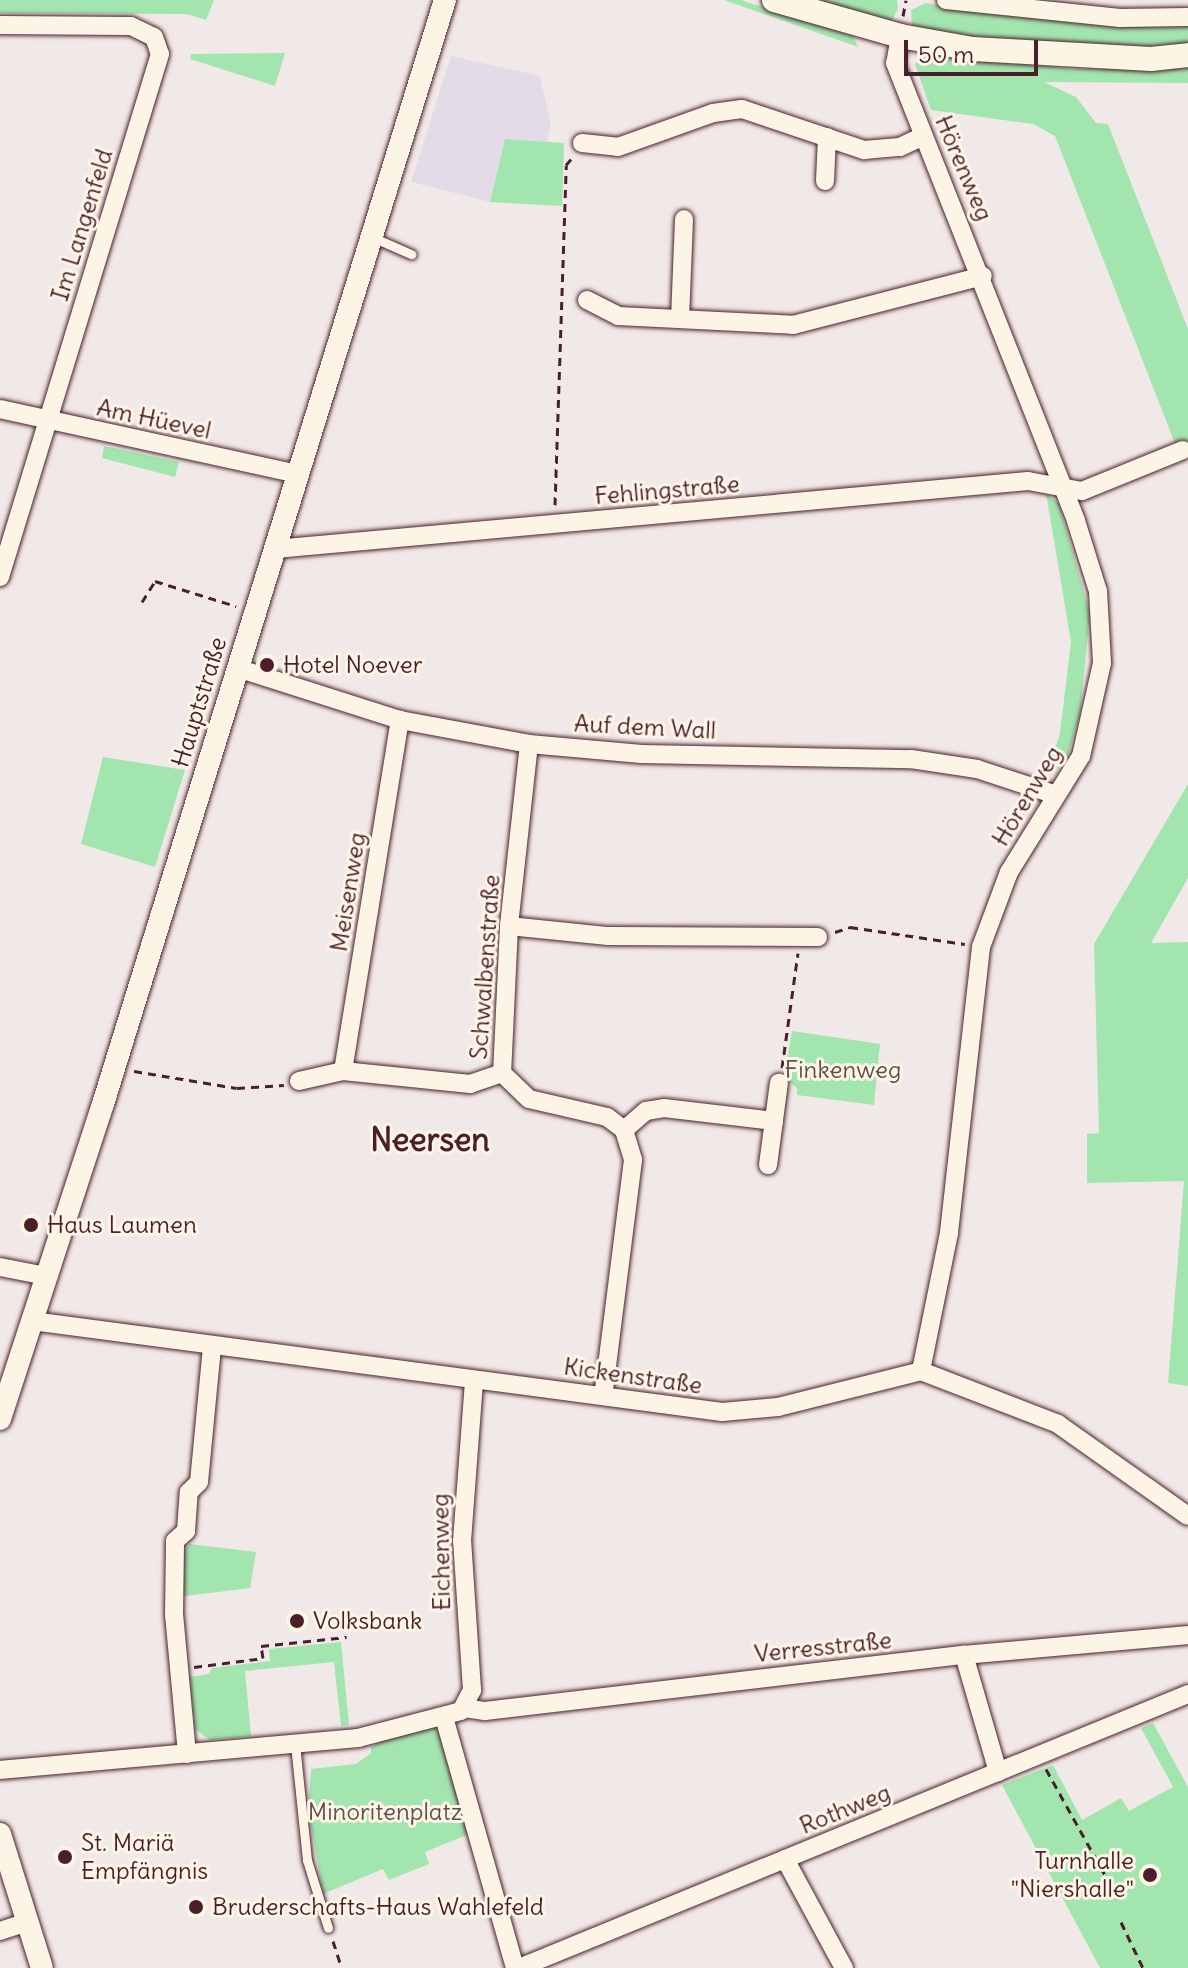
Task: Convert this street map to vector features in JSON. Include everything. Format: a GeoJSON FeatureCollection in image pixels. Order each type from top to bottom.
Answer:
{"type":"FeatureCollection","features":[{"type":"Feature","properties":{"kind":"main road"},"geometry":{"type":"LineString","coordinates":[[774,0],[908,27],[1000,52],[1151,59],[1188,55]]}},
{"type":"Feature","properties":{"kind":"street","name":"Hauptstraße"},"geometry":{"type":"LineString","coordinates":[[0,1419],[115,1066],[445,0]]}},
{"type":"Feature","properties":{"kind":"street"},"geometry":{"type":"LineString","coordinates":[[946,0],[1120,18],[1188,17]]}},
{"type":"Feature","properties":{"kind":"street","name":"Im Langenfeld"},"geometry":{"type":"LineString","coordinates":[[0,25],[131,26],[154,37],[160,54],[0,577]]}},
{"type":"Feature","properties":{"kind":"street","name":"Hörenweg"},"geometry":{"type":"LineString","coordinates":[[908,27],[895,63],[983,276],[1063,487],[1098,591],[1102,663],[1081,756],[1009,872],[981,947],[949,1233],[921,1371]]}},
{"type":"Feature","properties":{"kind":"street"},"geometry":{"type":"LineString","coordinates":[[582,143],[618,147],[713,113],[742,109],[864,150],[900,147],[924,136]]}},
{"type":"Feature","properties":{"kind":"street"},"geometry":{"type":"LineString","coordinates":[[825,181],[827,137]]}},
{"type":"Feature","properties":{"kind":"street"},"geometry":{"type":"LineString","coordinates":[[680,319],[684,219]]}},
{"type":"Feature","properties":{"kind":"street"},"geometry":{"type":"LineString","coordinates":[[587,300],[618,316],[793,325],[983,276]]}},
{"type":"Feature","properties":{"kind":"street","name":"Am Hüevel"},"geometry":{"type":"LineString","coordinates":[[0,409],[297,474]]}},
{"type":"Feature","properties":{"kind":"street","name":"Fehlingstraße"},"geometry":{"type":"LineString","coordinates":[[275,549],[1028,481],[1082,491],[1183,450]]}},
{"type":"Feature","properties":{"kind":"street","name":"Auf dem Wall"},"geometry":{"type":"LineString","coordinates":[[237,668],[400,720],[529,744],[642,754],[911,759],[977,769],[1056,795]]}},
{"type":"Feature","properties":{"kind":"street","name":"Meisenweg"},"geometry":{"type":"LineString","coordinates":[[343,1071],[400,720]]}},
{"type":"Feature","properties":{"kind":"street","name":"Schwalbenstraße"},"geometry":{"type":"LineString","coordinates":[[529,744],[509,926],[502,1073],[529,1099],[607,1117],[624,1130]]}},
{"type":"Feature","properties":{"kind":"street"},"geometry":{"type":"LineString","coordinates":[[509,926],[608,936],[809,937]]}},
{"type":"Feature","properties":{"kind":"street"},"geometry":{"type":"LineString","coordinates":[[299,1081],[343,1071],[470,1084],[502,1073]]}},
{"type":"Feature","properties":{"kind":"street"},"geometry":{"type":"LineString","coordinates":[[768,1165],[779,1083]]}},
{"type":"Feature","properties":{"kind":"street"},"geometry":{"type":"LineString","coordinates":[[603,1396],[633,1160],[624,1130],[646,1111],[664,1108],[774,1121]]}},
{"type":"Feature","properties":{"kind":"street"},"geometry":{"type":"LineString","coordinates":[[0,1267],[46,1276]]}},
{"type":"Feature","properties":{"kind":"street","name":"Kickenstraße"},"geometry":{"type":"LineString","coordinates":[[32,1321],[212,1347],[741,1412],[921,1371]]}},
{"type":"Feature","properties":{"kind":"street"},"geometry":{"type":"LineString","coordinates":[[187,1754],[179,1669],[175,1541],[186,1531],[189,1492],[199,1482],[212,1347]]}},
{"type":"Feature","properties":{"kind":"street"},"geometry":{"type":"LineString","coordinates":[[921,1371],[1058,1424],[1188,1516]]}},
{"type":"Feature","properties":{"kind":"street","name":"Eichenweg"},"geometry":{"type":"LineString","coordinates":[[474,1380],[462,1524],[472,1690],[454,1713],[517,1968]]}},
{"type":"Feature","properties":{"kind":"street","name":"Verresstraße"},"geometry":{"type":"LineString","coordinates":[[454,1713],[964,1655],[1188,1635]]}},
{"type":"Feature","properties":{"kind":"street"},"geometry":{"type":"LineString","coordinates":[[964,1655],[998,1772]]}},
{"type":"Feature","properties":{"kind":"street","name":"Rothweg"},"geometry":{"type":"LineString","coordinates":[[517,1968],[1188,1694]]}},
{"type":"Feature","properties":{"kind":"street"},"geometry":{"type":"LineString","coordinates":[[0,1770],[358,1738],[402,1722],[454,1713]]}},
{"type":"Feature","properties":{"kind":"street"},"geometry":{"type":"LineString","coordinates":[[0,1834],[42,1968]]}},
{"type":"Feature","properties":{"kind":"street"},"geometry":{"type":"LineString","coordinates":[[785,1859],[844,1968]]}},
{"type":"Feature","properties":{"kind":"street"},"geometry":{"type":"LineString","coordinates":[[0,1931],[28,1922]]}},
{"type":"Feature","properties":{"kind":"lane"},"geometry":{"type":"LineString","coordinates":[[372,237],[411,254]]}},
{"type":"Feature","properties":{"kind":"lane"},"geometry":{"type":"LineString","coordinates":[[295,1744],[307,1860],[328,1928]]}},
{"type":"Feature","properties":{"kind":"path"},"geometry":{"type":"LineString","coordinates":[[889,12],[908,27]]}},
{"type":"Feature","properties":{"kind":"path"},"geometry":{"type":"LineString","coordinates":[[555,525],[566,165],[582,143]]}},
{"type":"Feature","properties":{"kind":"path"},"geometry":{"type":"LineString","coordinates":[[142,602],[155,581],[255,612]]}},
{"type":"Feature","properties":{"kind":"path"},"geometry":{"type":"LineString","coordinates":[[779,1083],[809,937],[850,927],[981,947]]}},
{"type":"Feature","properties":{"kind":"path"},"geometry":{"type":"LineString","coordinates":[[115,1066],[237,1088],[265,1090],[299,1081]]}},
{"type":"Feature","properties":{"kind":"path"},"geometry":{"type":"LineString","coordinates":[[179,1669],[263,1658],[261,1646],[347,1637]]}},
{"type":"Feature","properties":{"kind":"path"},"geometry":{"type":"LineString","coordinates":[[1038,1755],[1120,1902]]}},
{"type":"Feature","properties":{"kind":"path"},"geometry":{"type":"LineString","coordinates":[[1121,1922],[1143,1968]]}},
{"type":"Feature","properties":{"kind":"path"},"geometry":{"type":"LineString","coordinates":[[328,1928],[342,1968]]}},
{"type":"Feature","properties":{"kind":"shaded area"},"geometry":{"type":"Polygon","coordinates":[[[451,56],[540,76],[551,126],[547,142],[505,139],[490,202],[411,182],[451,56]]]}},
{"type":"Feature","properties":{"kind":"green space"},"geometry":{"type":"Polygon","coordinates":[[[0,0],[214,0],[206,20],[187,14],[0,13],[0,0]]]}},
{"type":"Feature","properties":{"kind":"green space"},"geometry":{"type":"Polygon","coordinates":[[[724,0],[741,0],[853,36],[858,47],[724,0]]]}},
{"type":"Feature","properties":{"kind":"green space"},"geometry":{"type":"Polygon","coordinates":[[[808,0],[897,0],[898,9],[891,22],[808,0]]]}},
{"type":"Feature","properties":{"kind":"green space"},"geometry":{"type":"Polygon","coordinates":[[[926,3],[971,11],[1188,24],[1188,46],[1117,48],[979,39],[912,27],[911,10],[926,3]]]}},
{"type":"Feature","properties":{"kind":"green space"},"geometry":{"type":"Polygon","coordinates":[[[927,52],[1071,69],[1188,68],[1188,83],[1044,82],[1076,97],[1096,123],[1108,124],[1188,329],[1188,441],[1176,446],[1055,136],[1033,124],[931,110],[915,64],[927,52]]]}},
{"type":"Feature","properties":{"kind":"green space"},"geometry":{"type":"Polygon","coordinates":[[[285,53],[275,86],[190,59],[191,54],[285,53]]]}},
{"type":"Feature","properties":{"kind":"green space"},"geometry":{"type":"Polygon","coordinates":[[[505,139],[564,143],[562,206],[490,202],[505,139]]]}},
{"type":"Feature","properties":{"kind":"green space"},"geometry":{"type":"Polygon","coordinates":[[[104,446],[179,462],[175,477],[102,458],[104,446]]]}},
{"type":"Feature","properties":{"kind":"green space"},"geometry":{"type":"Polygon","coordinates":[[[1046,493],[1059,504],[1090,613],[1080,714],[1066,762],[1046,776],[1060,733],[1071,642],[1046,493]]]}},
{"type":"Feature","properties":{"kind":"green space"},"geometry":{"type":"Polygon","coordinates":[[[103,757],[185,770],[155,867],[81,844],[103,757]]]}},
{"type":"Feature","properties":{"kind":"green space"},"geometry":{"type":"Polygon","coordinates":[[[1188,784],[1188,878],[1151,943],[1188,942],[1188,1386],[1168,1383],[1184,1181],[1087,1183],[1087,1134],[1099,1133],[1094,944],[1188,784]]]}},
{"type":"Feature","properties":{"kind":"green space","name":"Finkenweg"},"geometry":{"type":"Polygon","coordinates":[[[792,1031],[880,1044],[874,1105],[797,1095],[797,1088],[784,1078],[792,1031]]]}},
{"type":"Feature","properties":{"kind":"green space"},"geometry":{"type":"Polygon","coordinates":[[[190,1544],[256,1552],[250,1588],[177,1597],[179,1556],[190,1544]]]}},
{"type":"Feature","properties":{"kind":"green space"},"geometry":{"type":"Polygon","coordinates":[[[341,1642],[349,1725],[341,1726],[334,1662],[245,1671],[251,1736],[210,1740],[195,1729],[189,1677],[209,1674],[212,1668],[270,1661],[269,1649],[341,1642]]]}},
{"type":"Feature","properties":{"kind":"green space"},"geometry":{"type":"Polygon","coordinates":[[[1153,1723],[1188,1787],[1188,1968],[1100,1968],[1002,1785],[1053,1765],[1082,1820],[1121,1798],[1129,1811],[1173,1787],[1141,1728],[1153,1723]]]}},
{"type":"Feature","properties":{"kind":"green space","name":"Minoritenplatz"},"geometry":{"type":"Polygon","coordinates":[[[434,1728],[441,1734],[469,1834],[425,1852],[429,1864],[389,1880],[383,1869],[323,1894],[308,1809],[311,1769],[356,1764],[371,1753],[371,1747],[393,1735],[434,1728]]]}},
{"type":"Feature","properties":{"kind":"place","name":"Hotel Noever"},"geometry":{"type":"Point","coordinates":[267,665]}},
{"type":"Feature","properties":{"kind":"place","name":"Haus Laumen"},"geometry":{"type":"Point","coordinates":[31,1225]}},
{"type":"Feature","properties":{"kind":"place","name":"Volksbank"},"geometry":{"type":"Point","coordinates":[297,1621]}},
{"type":"Feature","properties":{"kind":"place","name":"St. Mariä Empfängnis"},"geometry":{"type":"Point","coordinates":[65,1857]}},
{"type":"Feature","properties":{"kind":"place","name":"Turnhalle \"Niershalle\""},"geometry":{"type":"Point","coordinates":[1150,1875]}},
{"type":"Feature","properties":{"kind":"place","name":"Bruderschafts-Haus Wahlefeld"},"geometry":{"type":"Point","coordinates":[196,1907]}},
{"type":"Feature","properties":{"kind":"district","name":"Neersen"},"geometry":{"type":"Point","coordinates":[430,1140]}}]}
